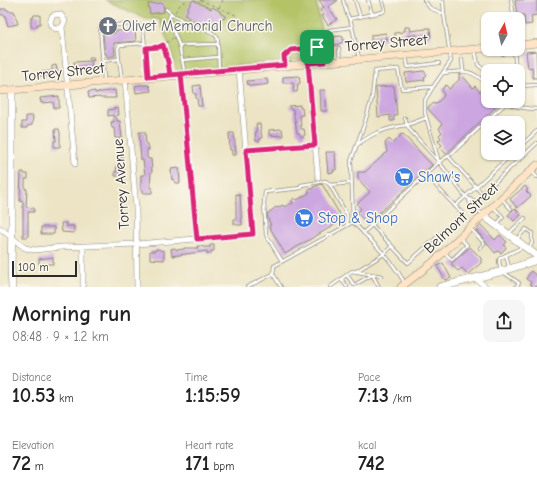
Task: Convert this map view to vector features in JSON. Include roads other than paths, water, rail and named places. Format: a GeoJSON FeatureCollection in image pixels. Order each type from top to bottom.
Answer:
{"type":"FeatureCollection","features":[{"type":"Feature","properties":{"kind":"main road"},"geometry":{"type":"LineString","coordinates":[[525,44],[537,43]]}},
{"type":"Feature","properties":{"kind":"main road","name":"Torrey Street"},"geometry":{"type":"LineString","coordinates":[[0,91],[359,58],[481,48]]}},
{"type":"Feature","properties":{"kind":"main road","name":"Belmont Street"},"geometry":{"type":"LineString","coordinates":[[403,286],[444,252],[537,165]]}},
{"type":"Feature","properties":{"kind":"street"},"geometry":{"type":"LineString","coordinates":[[62,27],[75,164]]}},
{"type":"Feature","properties":{"kind":"street"},"geometry":{"type":"LineString","coordinates":[[308,63],[318,178]]}},
{"type":"Feature","properties":{"kind":"street"},"geometry":{"type":"LineString","coordinates":[[0,228],[12,236],[22,246],[31,250],[62,247],[137,244],[253,234],[239,69]]}},
{"type":"Feature","properties":{"kind":"street"},"geometry":{"type":"LineString","coordinates":[[183,74],[197,239]]}},
{"type":"Feature","properties":{"kind":"street","name":"Torrey Avenue"},"geometry":{"type":"LineString","coordinates":[[123,79],[136,201],[137,287]]}},
{"type":"Feature","properties":{"kind":"street"},"geometry":{"type":"LineString","coordinates":[[12,90],[12,287]]}},
{"type":"Feature","properties":{"kind":"street"},"geometry":{"type":"LineString","coordinates":[[246,150],[315,145]]}},
{"type":"Feature","properties":{"kind":"street"},"geometry":{"type":"LineString","coordinates":[[483,215],[537,256]]}},
{"type":"Feature","properties":{"kind":"street"},"geometry":{"type":"LineString","coordinates":[[83,246],[84,287]]}},
{"type":"Feature","properties":{"kind":"street"},"geometry":{"type":"LineString","coordinates":[[440,287],[505,271],[537,260]]}},
{"type":"Feature","properties":{"kind":"street"},"geometry":{"type":"LineString","coordinates":[[475,278],[486,287]]}},
{"type":"Feature","properties":{"kind":"lane"},"geometry":{"type":"LineString","coordinates":[[343,0],[352,27],[359,58]]}},
{"type":"Feature","properties":{"kind":"lane"},"geometry":{"type":"LineString","coordinates":[[355,0],[360,16]]}},
{"type":"Feature","properties":{"kind":"lane"},"geometry":{"type":"LineString","coordinates":[[368,0],[372,14]]}},
{"type":"Feature","properties":{"kind":"lane"},"geometry":{"type":"LineString","coordinates":[[349,19],[384,11],[385,7],[382,0]]}},
{"type":"Feature","properties":{"kind":"lane"},"geometry":{"type":"LineString","coordinates":[[424,0],[430,8],[444,14]]}},
{"type":"Feature","properties":{"kind":"lane"},"geometry":{"type":"LineString","coordinates":[[440,162],[424,113],[426,100],[451,61],[443,0]]}},
{"type":"Feature","properties":{"kind":"lane"},"geometry":{"type":"LineString","coordinates":[[511,0],[513,12]]}},
{"type":"Feature","properties":{"kind":"lane"},"geometry":{"type":"LineString","coordinates":[[166,9],[188,24],[212,32],[217,37],[219,71]]}},
{"type":"Feature","properties":{"kind":"lane"},"geometry":{"type":"LineString","coordinates":[[174,15],[170,15],[169,17],[183,60],[183,74]]}},
{"type":"Feature","properties":{"kind":"lane"},"geometry":{"type":"LineString","coordinates":[[104,81],[100,27],[135,24],[143,28],[148,77]]}},
{"type":"Feature","properties":{"kind":"lane"},"geometry":{"type":"LineString","coordinates":[[329,30],[352,27]]}},
{"type":"Feature","properties":{"kind":"lane"},"geometry":{"type":"LineString","coordinates":[[123,79],[118,48],[120,45],[144,44]]}},
{"type":"Feature","properties":{"kind":"lane"},"geometry":{"type":"LineString","coordinates":[[179,45],[218,44]]}},
{"type":"Feature","properties":{"kind":"lane"},"geometry":{"type":"LineString","coordinates":[[146,48],[159,47],[163,45],[170,75]]}},
{"type":"Feature","properties":{"kind":"lane"},"geometry":{"type":"LineString","coordinates":[[285,65],[284,56],[288,51],[314,47],[320,49],[324,62]]}},
{"type":"Feature","properties":{"kind":"lane"},"geometry":{"type":"LineString","coordinates":[[339,48],[340,60]]}},
{"type":"Feature","properties":{"kind":"lane"},"geometry":{"type":"LineString","coordinates":[[474,49],[478,65],[481,67]]}},
{"type":"Feature","properties":{"kind":"lane"},"geometry":{"type":"LineString","coordinates":[[406,54],[408,67],[439,63]]}},
{"type":"Feature","properties":{"kind":"lane"},"geometry":{"type":"LineString","coordinates":[[183,60],[218,57]]}},
{"type":"Feature","properties":{"kind":"lane"},"geometry":{"type":"LineString","coordinates":[[103,61],[119,59]]}},
{"type":"Feature","properties":{"kind":"lane"},"geometry":{"type":"LineString","coordinates":[[462,59],[463,70]]}},
{"type":"Feature","properties":{"kind":"lane"},"geometry":{"type":"LineString","coordinates":[[403,286],[400,275],[384,254],[353,222],[352,161],[370,104],[375,71],[398,69],[402,88],[433,87]]}},
{"type":"Feature","properties":{"kind":"lane"},"geometry":{"type":"LineString","coordinates":[[444,73],[463,70],[470,72],[481,80]]}},
{"type":"Feature","properties":{"kind":"lane"},"geometry":{"type":"LineString","coordinates":[[525,85],[537,85]]}},
{"type":"Feature","properties":{"kind":"lane"},"geometry":{"type":"LineString","coordinates":[[525,106],[537,109]]}},
{"type":"Feature","properties":{"kind":"lane"},"geometry":{"type":"LineString","coordinates":[[364,233],[499,108]]}},
{"type":"Feature","properties":{"kind":"lane"},"geometry":{"type":"LineString","coordinates":[[405,118],[410,130],[440,162],[465,196],[469,199],[469,203],[473,208],[478,209],[483,215]]}},
{"type":"Feature","properties":{"kind":"lane"},"geometry":{"type":"LineString","coordinates":[[356,146],[366,138],[386,128],[407,125],[426,118]]}},
{"type":"Feature","properties":{"kind":"lane"},"geometry":{"type":"LineString","coordinates":[[525,142],[537,131]]}},
{"type":"Feature","properties":{"kind":"lane"},"geometry":{"type":"LineString","coordinates":[[448,156],[482,194],[537,143]]}},
{"type":"Feature","properties":{"kind":"lane"},"geometry":{"type":"LineString","coordinates":[[455,206],[505,160]]}},
{"type":"Feature","properties":{"kind":"lane"},"geometry":{"type":"LineString","coordinates":[[531,171],[537,177]]}},
{"type":"Feature","properties":{"kind":"lane"},"geometry":{"type":"LineString","coordinates":[[372,225],[408,263],[463,214],[426,175]]}},
{"type":"Feature","properties":{"kind":"lane"},"geometry":{"type":"LineString","coordinates":[[282,261],[266,235],[264,203],[265,192],[301,188],[301,185],[313,183],[352,183]]}},
{"type":"Feature","properties":{"kind":"lane"},"geometry":{"type":"LineString","coordinates":[[330,184],[347,214],[347,225]]}},
{"type":"Feature","properties":{"kind":"lane"},"geometry":{"type":"LineString","coordinates":[[501,198],[511,209]]}},
{"type":"Feature","properties":{"kind":"lane"},"geometry":{"type":"LineString","coordinates":[[492,206],[503,217],[496,225]]}},
{"type":"Feature","properties":{"kind":"lane"},"geometry":{"type":"LineString","coordinates":[[508,234],[525,218]]}},
{"type":"Feature","properties":{"kind":"lane"},"geometry":{"type":"LineString","coordinates":[[281,287],[273,274],[274,266],[353,222]]}},
{"type":"Feature","properties":{"kind":"lane"},"geometry":{"type":"LineString","coordinates":[[470,227],[484,243],[480,248]]}},
{"type":"Feature","properties":{"kind":"lane"},"geometry":{"type":"LineString","coordinates":[[516,240],[526,229],[532,233],[532,244],[499,259],[505,271],[519,283],[516,287]]}},
{"type":"Feature","properties":{"kind":"lane"},"geometry":{"type":"LineString","coordinates":[[444,252],[452,260],[467,245],[459,237]]}},
{"type":"Feature","properties":{"kind":"lane"},"geometry":{"type":"LineString","coordinates":[[330,287],[342,280],[352,271],[354,272],[384,254],[392,246]]}},
{"type":"Feature","properties":{"kind":"lane"},"geometry":{"type":"LineString","coordinates":[[505,271],[506,255]]}},
{"type":"Feature","properties":{"kind":"lane"},"geometry":{"type":"LineString","coordinates":[[354,272],[382,276]]}},
{"type":"Feature","properties":{"kind":"lane"},"geometry":{"type":"LineString","coordinates":[[247,287],[273,274]]}},
{"type":"Feature","properties":{"kind":"lane"},"geometry":{"type":"LineString","coordinates":[[347,275],[353,286],[373,275]]}},
{"type":"Feature","properties":{"kind":"lane"},"geometry":{"type":"LineString","coordinates":[[373,275],[379,287]]}},
{"type":"Feature","properties":{"kind":"lane"},"geometry":{"type":"LineString","coordinates":[[342,280],[347,287]]}},
{"type":"Feature","properties":{"kind":"place","name":"Olivet Memorial Church"},"geometry":{"type":"Point","coordinates":[108,26]}},
{"type":"Feature","properties":{"kind":"place","name":"Shaw's"},"geometry":{"type":"Point","coordinates":[404,177]}},
{"type":"Feature","properties":{"kind":"place","name":"Stop & Shop"},"geometry":{"type":"Point","coordinates":[304,218]}}]}
